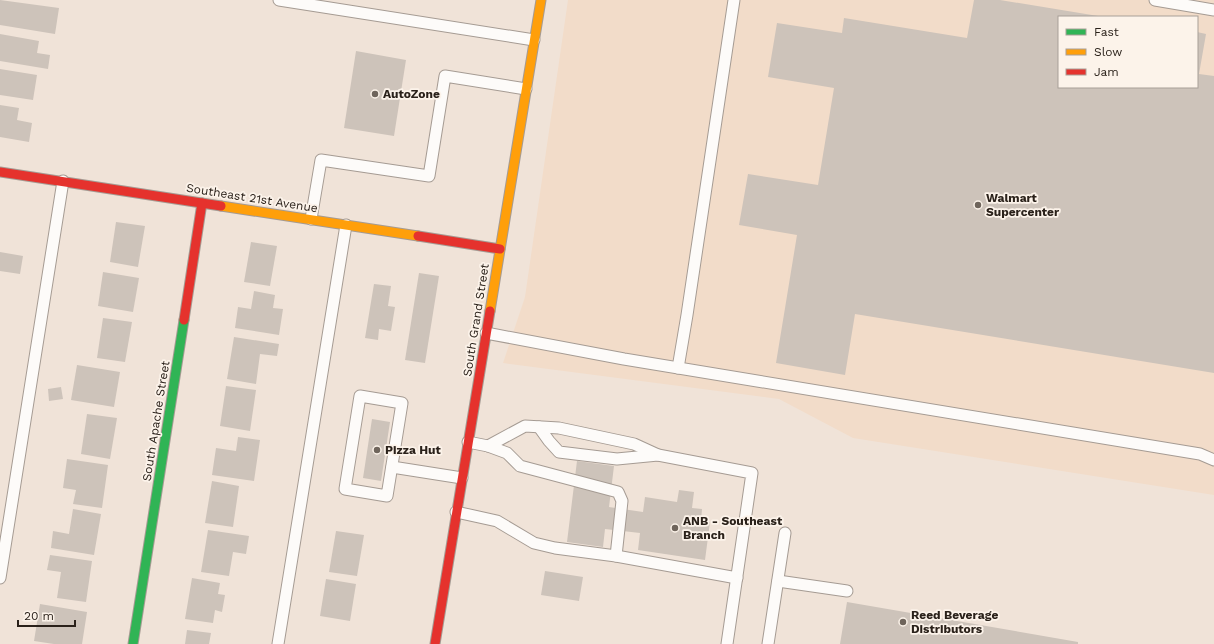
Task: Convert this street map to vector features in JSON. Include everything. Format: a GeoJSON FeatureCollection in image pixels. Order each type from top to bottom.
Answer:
{"type":"FeatureCollection","features":[{"type":"Feature","properties":{"kind":"street","name":"South Grand Street"},"geometry":{"type":"LineString","coordinates":[[435,644],[541,0]]}},
{"type":"Feature","properties":{"kind":"street","name":"Southeast 21st Avenue"},"geometry":{"type":"LineString","coordinates":[[0,172],[500,249]]}},
{"type":"Feature","properties":{"kind":"street","name":"South Apache Street"},"geometry":{"type":"LineString","coordinates":[[133,644],[202,203]]}},
{"type":"Feature","properties":{"kind":"lane"},"geometry":{"type":"LineString","coordinates":[[279,0],[534,40]]}},
{"type":"Feature","properties":{"kind":"lane"},"geometry":{"type":"LineString","coordinates":[[678,368],[734,0]]}},
{"type":"Feature","properties":{"kind":"lane"},"geometry":{"type":"LineString","coordinates":[[1155,0],[1172,1],[1214,10]]}},
{"type":"Feature","properties":{"kind":"lane"},"geometry":{"type":"LineString","coordinates":[[311,220],[321,160],[429,176],[445,76],[526,89]]}},
{"type":"Feature","properties":{"kind":"lane"},"geometry":{"type":"LineString","coordinates":[[0,578],[63,182]]}},
{"type":"Feature","properties":{"kind":"lane"},"geometry":{"type":"LineString","coordinates":[[278,644],[346,225]]}},
{"type":"Feature","properties":{"kind":"lane"},"geometry":{"type":"LineString","coordinates":[[486,333],[617,358],[1200,454],[1214,460]]}},
{"type":"Feature","properties":{"kind":"lane"},"geometry":{"type":"LineString","coordinates":[[360,396],[402,403],[392,467],[388,496],[345,489],[360,396]]}},
{"type":"Feature","properties":{"kind":"lane"},"geometry":{"type":"LineString","coordinates":[[488,446],[525,426],[559,428],[634,444],[658,455],[752,473],[727,644]]}},
{"type":"Feature","properties":{"kind":"lane"},"geometry":{"type":"LineString","coordinates":[[539,427],[559,452],[617,459],[658,455]]}},
{"type":"Feature","properties":{"kind":"lane"},"geometry":{"type":"LineString","coordinates":[[468,442],[488,446],[507,453],[520,466],[618,492],[622,501],[616,556]]}},
{"type":"Feature","properties":{"kind":"lane"},"geometry":{"type":"LineString","coordinates":[[392,467],[462,478]]}},
{"type":"Feature","properties":{"kind":"lane"},"geometry":{"type":"LineString","coordinates":[[456,512],[497,521],[534,544],[616,556],[737,578]]}},
{"type":"Feature","properties":{"kind":"lane"},"geometry":{"type":"LineString","coordinates":[[768,644],[785,533]]}},
{"type":"Feature","properties":{"kind":"lane"},"geometry":{"type":"LineString","coordinates":[[778,581],[847,591]]}},
{"type":"Feature","properties":{"kind":"shaded area"},"geometry":{"type":"Polygon","coordinates":[[[568,0],[1214,0],[1214,495],[853,438],[779,399],[503,363],[525,297],[568,0]]]}},
{"type":"Feature","properties":{"kind":"building"},"geometry":{"type":"Polygon","coordinates":[[[0,0],[59,8],[55,34],[0,25],[0,0]]]}},
{"type":"Feature","properties":{"kind":"building","name":"Walmart Supercenter"},"geometry":{"type":"Polygon","coordinates":[[[974,0],[1000,0],[1098,16],[1058,16],[1058,88],[1198,88],[1198,32],[1206,34],[1199,74],[1214,76],[1214,373],[855,314],[845,375],[776,363],[797,235],[739,225],[748,174],[818,185],[834,88],[768,77],[777,23],[842,33],[844,18],[967,38],[974,0]]]}},
{"type":"Feature","properties":{"kind":"building"},"geometry":{"type":"Polygon","coordinates":[[[0,34],[39,41],[37,53],[50,55],[48,69],[0,61],[0,34]]]}},
{"type":"Feature","properties":{"kind":"building","name":"AutoZone"},"geometry":{"type":"Polygon","coordinates":[[[356,51],[406,60],[394,136],[344,128],[356,51]]]}},
{"type":"Feature","properties":{"kind":"building"},"geometry":{"type":"Polygon","coordinates":[[[0,69],[37,75],[33,100],[0,95],[0,69]]]}},
{"type":"Feature","properties":{"kind":"building"},"geometry":{"type":"Polygon","coordinates":[[[0,105],[19,108],[17,120],[32,123],[29,142],[0,137],[0,105]]]}},
{"type":"Feature","properties":{"kind":"building"},"geometry":{"type":"Polygon","coordinates":[[[116,222],[145,226],[138,267],[110,262],[116,222]]]}},
{"type":"Feature","properties":{"kind":"building"},"geometry":{"type":"Polygon","coordinates":[[[251,242],[277,246],[270,286],[244,282],[251,242]]]}},
{"type":"Feature","properties":{"kind":"building"},"geometry":{"type":"Polygon","coordinates":[[[0,252],[23,256],[20,274],[0,271],[0,252]]]}},
{"type":"Feature","properties":{"kind":"building"},"geometry":{"type":"Polygon","coordinates":[[[103,272],[139,278],[133,312],[98,306],[103,272]]]}},
{"type":"Feature","properties":{"kind":"building"},"geometry":{"type":"Polygon","coordinates":[[[419,273],[439,276],[425,363],[405,360],[419,273]]]}},
{"type":"Feature","properties":{"kind":"building"},"geometry":{"type":"Polygon","coordinates":[[[374,284],[391,286],[388,306],[395,307],[391,331],[379,329],[378,340],[365,338],[374,284]]]}},
{"type":"Feature","properties":{"kind":"building"},"geometry":{"type":"Polygon","coordinates":[[[254,291],[275,295],[273,308],[283,309],[279,335],[235,328],[238,307],[251,309],[254,291]]]}},
{"type":"Feature","properties":{"kind":"building"},"geometry":{"type":"Polygon","coordinates":[[[103,318],[132,322],[125,362],[97,358],[103,318]]]}},
{"type":"Feature","properties":{"kind":"building"},"geometry":{"type":"Polygon","coordinates":[[[234,337],[279,344],[277,356],[260,354],[256,384],[227,379],[234,337]]]}},
{"type":"Feature","properties":{"kind":"building"},"geometry":{"type":"Polygon","coordinates":[[[77,365],[120,372],[114,407],[71,400],[77,365]]]}},
{"type":"Feature","properties":{"kind":"building"},"geometry":{"type":"Polygon","coordinates":[[[226,386],[256,390],[250,431],[220,426],[226,386]]]}},
{"type":"Feature","properties":{"kind":"building"},"geometry":{"type":"Polygon","coordinates":[[[61,387],[63,399],[49,401],[48,389],[61,387]]]}},
{"type":"Feature","properties":{"kind":"building"},"geometry":{"type":"Polygon","coordinates":[[[87,414],[117,418],[110,459],[81,454],[87,414]]]}},
{"type":"Feature","properties":{"kind":"building","name":"Pizza Hut"},"geometry":{"type":"Polygon","coordinates":[[[372,419],[390,422],[381,481],[363,478],[372,419]]]}},
{"type":"Feature","properties":{"kind":"building"},"geometry":{"type":"Polygon","coordinates":[[[238,437],[260,440],[254,481],[212,475],[216,448],[236,451],[238,437]]]}},
{"type":"Feature","properties":{"kind":"building"},"geometry":{"type":"Polygon","coordinates":[[[67,459],[108,465],[102,508],[73,504],[76,490],[63,488],[67,459]]]}},
{"type":"Feature","properties":{"kind":"building"},"geometry":{"type":"Polygon","coordinates":[[[577,461],[614,466],[609,507],[643,512],[645,497],[677,502],[679,490],[694,492],[692,508],[702,509],[701,521],[710,522],[705,560],[638,550],[640,533],[605,529],[603,547],[567,542],[577,461]]]}},
{"type":"Feature","properties":{"kind":"building"},"geometry":{"type":"Polygon","coordinates":[[[212,481],[239,486],[233,527],[205,523],[212,481]]]}},
{"type":"Feature","properties":{"kind":"building"},"geometry":{"type":"Polygon","coordinates":[[[73,509],[101,514],[94,555],[51,548],[53,531],[69,534],[73,509]]]}},
{"type":"Feature","properties":{"kind":"building"},"geometry":{"type":"Polygon","coordinates":[[[208,530],[249,536],[246,554],[233,552],[229,576],[201,572],[208,530]]]}},
{"type":"Feature","properties":{"kind":"building"},"geometry":{"type":"Polygon","coordinates":[[[336,531],[364,535],[357,576],[329,572],[336,531]]]}},
{"type":"Feature","properties":{"kind":"building"},"geometry":{"type":"Polygon","coordinates":[[[50,555],[92,561],[86,602],[57,598],[61,572],[47,570],[50,555]]]}},
{"type":"Feature","properties":{"kind":"building"},"geometry":{"type":"Polygon","coordinates":[[[545,571],[583,577],[579,601],[541,595],[545,571]]]}},
{"type":"Feature","properties":{"kind":"building"},"geometry":{"type":"Polygon","coordinates":[[[192,578],[220,583],[218,594],[225,595],[222,612],[215,610],[213,623],[185,619],[192,578]]]}},
{"type":"Feature","properties":{"kind":"building"},"geometry":{"type":"Polygon","coordinates":[[[326,579],[356,584],[350,621],[320,616],[326,579]]]}},
{"type":"Feature","properties":{"kind":"building","name":"Reed Beverage Distributors"},"geometry":{"type":"Polygon","coordinates":[[[847,602],[1078,642],[1078,644],[840,644],[847,602]]]}},
{"type":"Feature","properties":{"kind":"building"},"geometry":{"type":"Polygon","coordinates":[[[40,604],[87,612],[82,644],[54,644],[34,641],[40,604]]]}},
{"type":"Feature","properties":{"kind":"building"},"geometry":{"type":"Polygon","coordinates":[[[187,630],[211,633],[209,644],[185,644],[187,630]]]}},
{"type":"Feature","properties":{"kind":"traffic: fast"},"geometry":{"type":"LineString","coordinates":[[133,644],[184,320]]}},
{"type":"Feature","properties":{"kind":"traffic: slow"},"geometry":{"type":"LineString","coordinates":[[490,311],[541,0]]}},
{"type":"Feature","properties":{"kind":"traffic: slow"},"geometry":{"type":"LineString","coordinates":[[221,206],[418,236]]}},
{"type":"Feature","properties":{"kind":"traffic: jam"},"geometry":{"type":"LineString","coordinates":[[0,172],[221,206]]}},
{"type":"Feature","properties":{"kind":"traffic: jam"},"geometry":{"type":"LineString","coordinates":[[184,320],[202,203]]}},
{"type":"Feature","properties":{"kind":"traffic: jam"},"geometry":{"type":"LineString","coordinates":[[418,236],[500,249]]}},
{"type":"Feature","properties":{"kind":"traffic: jam"},"geometry":{"type":"LineString","coordinates":[[435,644],[490,311]]}},
{"type":"Feature","properties":{"kind":"place","name":"AutoZone"},"geometry":{"type":"Point","coordinates":[375,94]}},
{"type":"Feature","properties":{"kind":"place","name":"Walmart Supercenter"},"geometry":{"type":"Point","coordinates":[978,205]}},
{"type":"Feature","properties":{"kind":"place","name":"Pizza Hut"},"geometry":{"type":"Point","coordinates":[377,450]}},
{"type":"Feature","properties":{"kind":"place","name":"ANB - Southeast Branch"},"geometry":{"type":"Point","coordinates":[675,528]}},
{"type":"Feature","properties":{"kind":"place","name":"Reed Beverage Distributors"},"geometry":{"type":"Point","coordinates":[903,622]}}]}
